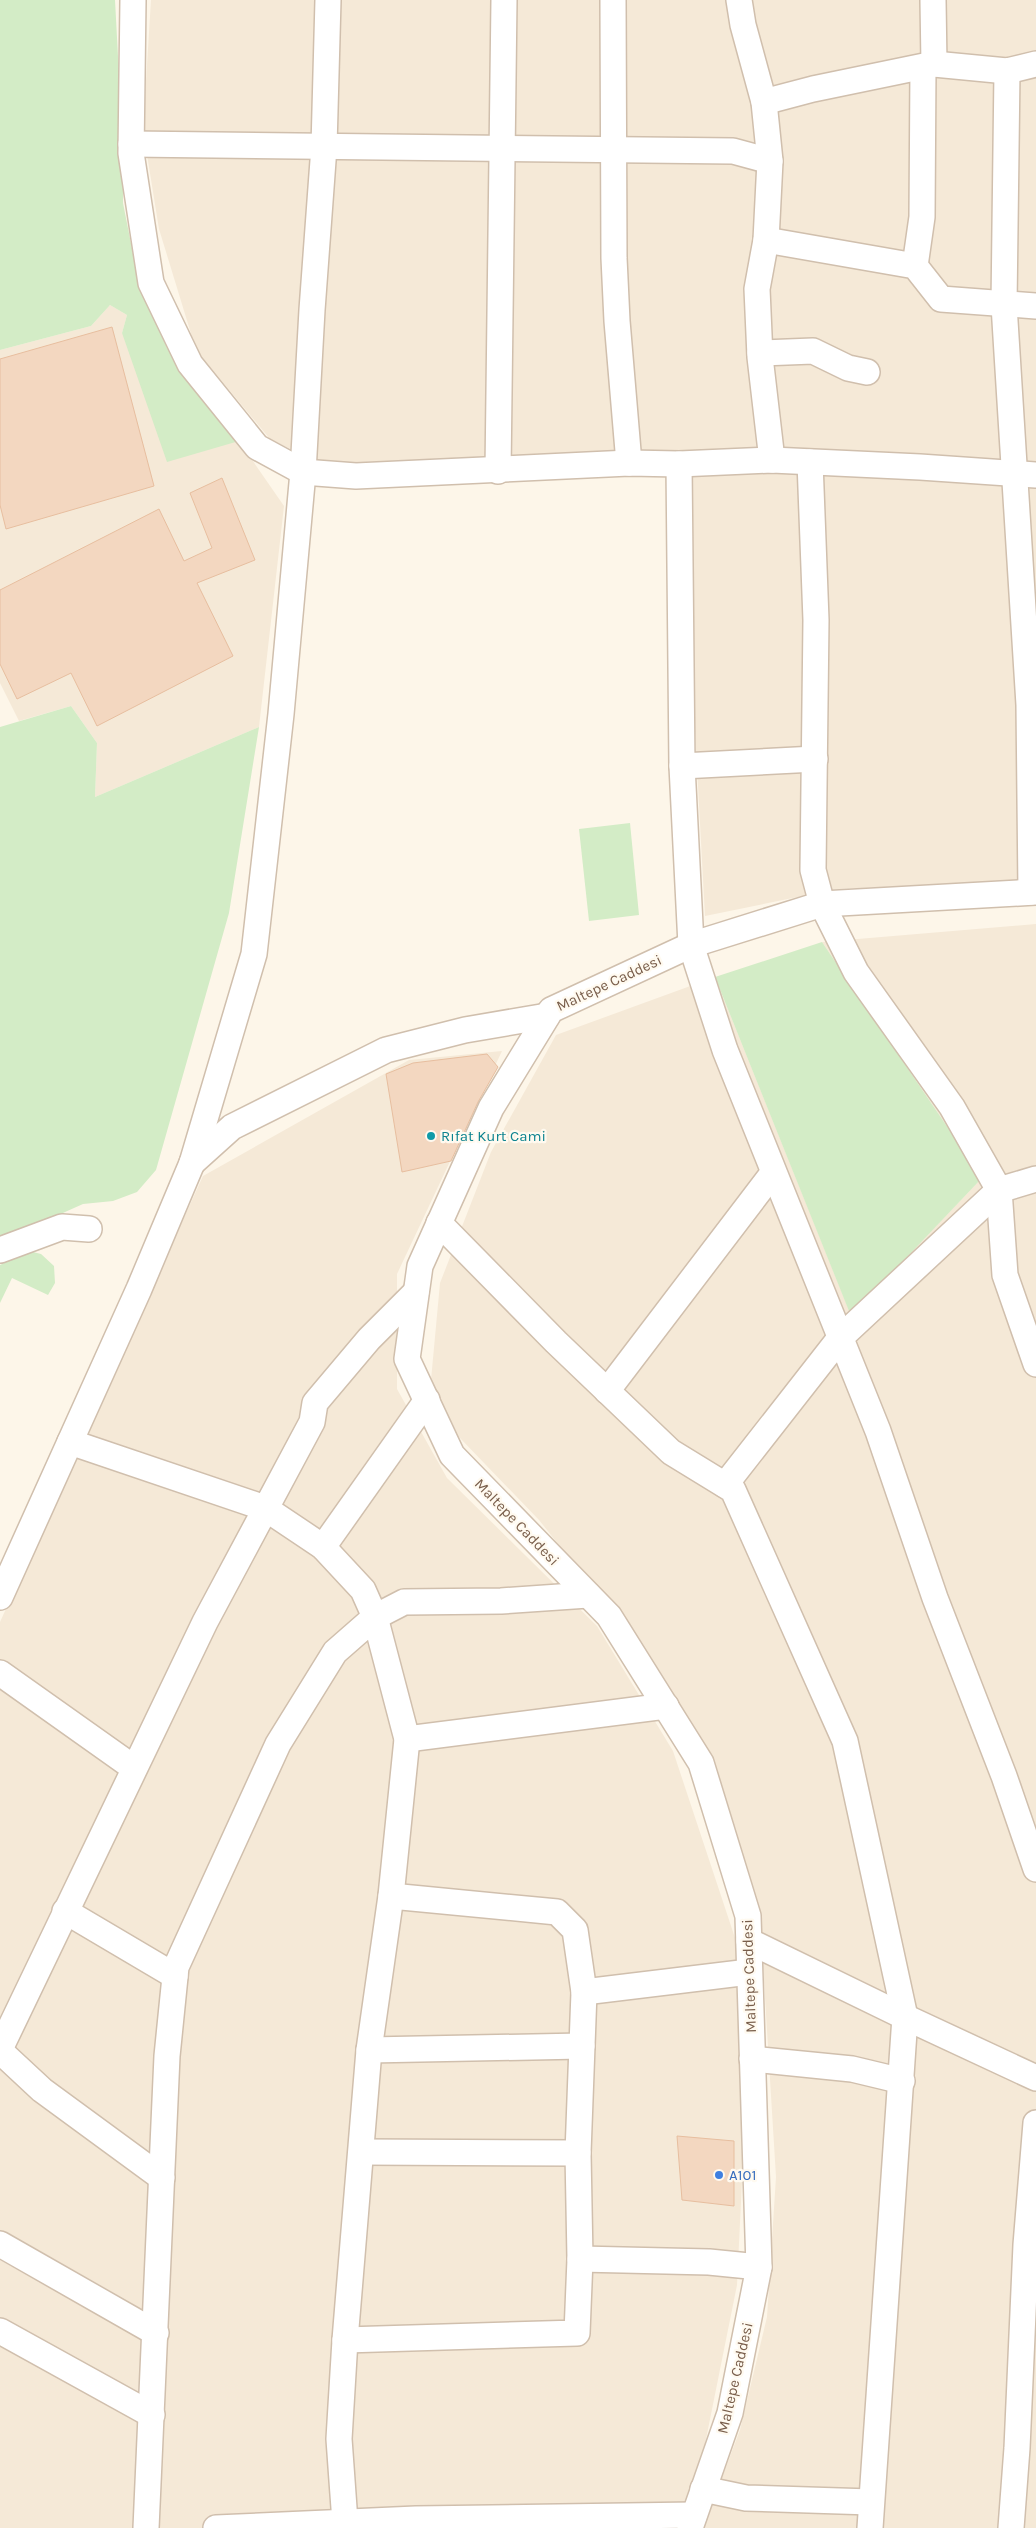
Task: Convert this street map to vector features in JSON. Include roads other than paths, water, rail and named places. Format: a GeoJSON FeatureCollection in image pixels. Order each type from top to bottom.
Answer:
{"type":"FeatureCollection","features":[{"type":"Feature","properties":{"kind":"street"},"geometry":{"type":"LineString","coordinates":[[133,0],[131,144],[151,283],[190,364],[258,446],[304,472],[356,476],[498,471],[629,463],[679,464],[772,460],[920,467],[1026,475]]}},
{"type":"Feature","properties":{"kind":"street"},"geometry":{"type":"LineString","coordinates":[[0,1597],[139,1289],[192,1163],[254,954],[281,714],[304,472],[312,310],[324,147],[328,0]]}},
{"type":"Feature","properties":{"kind":"street"},"geometry":{"type":"LineString","coordinates":[[498,471],[504,0]]}},
{"type":"Feature","properties":{"kind":"street"},"geometry":{"type":"LineString","coordinates":[[613,0],[613,151],[617,321],[629,463]]}},
{"type":"Feature","properties":{"kind":"street"},"geometry":{"type":"LineString","coordinates":[[739,0],[743,25],[764,102],[770,161],[766,240],[757,289],[760,353],[772,460]]}},
{"type":"Feature","properties":{"kind":"street"},"geometry":{"type":"LineString","coordinates":[[915,266],[922,217],[933,0]]}},
{"type":"Feature","properties":{"kind":"street"},"geometry":{"type":"LineString","coordinates":[[764,102],[813,89],[929,66],[1007,71],[1036,64]]}},
{"type":"Feature","properties":{"kind":"street"},"geometry":{"type":"LineString","coordinates":[[1007,71],[1004,305],[1026,475],[1033,705],[1034,892]]}},
{"type":"Feature","properties":{"kind":"street"},"geometry":{"type":"LineString","coordinates":[[131,144],[734,151],[770,161]]}},
{"type":"Feature","properties":{"kind":"street"},"geometry":{"type":"LineString","coordinates":[[766,240],[915,266],[941,299],[1036,306]]}},
{"type":"Feature","properties":{"kind":"street"},"geometry":{"type":"LineString","coordinates":[[760,353],[813,351],[848,368],[866,372]]}},
{"type":"Feature","properties":{"kind":"street"},"geometry":{"type":"LineString","coordinates":[[810,462],[816,620],[813,870],[822,904],[856,972],[952,1107],[999,1190],[1005,1275],[1036,1364]]}},
{"type":"Feature","properties":{"kind":"street"},"geometry":{"type":"LineString","coordinates":[[679,464],[682,766],[691,945],[726,1050],[773,1173],[878,1431],[935,1598],[1004,1776],[1036,1869]]}},
{"type":"Feature","properties":{"kind":"street"},"geometry":{"type":"LineString","coordinates":[[682,766],[815,759]]}},
{"type":"Feature","properties":{"kind":"street","name":"Maltepe Caddesi"},"geometry":{"type":"LineString","coordinates":[[692,2521],[730,2413],[759,2267],[748,1916],[701,1763],[609,1616],[452,1455],[407,1359],[420,1266],[491,1108],[551,1010],[691,945],[822,904],[1034,892]]}},
{"type":"Feature","properties":{"kind":"street"},"geometry":{"type":"LineString","coordinates":[[192,1163],[232,1127],[386,1050],[465,1030],[547,1016]]}},
{"type":"Feature","properties":{"kind":"street"},"geometry":{"type":"LineString","coordinates":[[607,1391],[773,1173]]}},
{"type":"Feature","properties":{"kind":"street"},"geometry":{"type":"LineString","coordinates":[[724,1485],[840,1338],[999,1190],[1036,1179]]}},
{"type":"Feature","properties":{"kind":"street"},"geometry":{"type":"LineString","coordinates":[[439,1223],[607,1391],[671,1452],[733,1490],[845,1741],[905,2017],[870,2528]]}},
{"type":"Feature","properties":{"kind":"street"},"geometry":{"type":"LineString","coordinates":[[0,1250],[62,1227],[89,1229]]}},
{"type":"Feature","properties":{"kind":"street"},"geometry":{"type":"LineString","coordinates":[[162,2178],[42,2090],[0,2050],[205,1622],[264,1508],[312,1422],[314,1403],[369,1339],[416,1292]]}},
{"type":"Feature","properties":{"kind":"street"},"geometry":{"type":"LineString","coordinates":[[323,1547],[427,1400]]}},
{"type":"Feature","properties":{"kind":"street"},"geometry":{"type":"LineString","coordinates":[[70,1442],[264,1508],[323,1547],[363,1590],[375,1617],[407,1739],[392,1896],[370,2050],[345,2340],[339,2439],[345,2522]]}},
{"type":"Feature","properties":{"kind":"street"},"geometry":{"type":"LineString","coordinates":[[146,2528],[167,2056],[176,1967],[278,1744],[335,1652],[375,1617],[404,1602],[501,1601],[588,1594]]}},
{"type":"Feature","properties":{"kind":"street"},"geometry":{"type":"LineString","coordinates":[[0,1673],[134,1768]]}},
{"type":"Feature","properties":{"kind":"street"},"geometry":{"type":"LineString","coordinates":[[407,1739],[666,1706]]}},
{"type":"Feature","properties":{"kind":"street"},"geometry":{"type":"LineString","coordinates":[[345,2340],[577,2333],[580,2259],[578,2154],[584,1992],[575,1930],[557,1912],[392,1896]]}},
{"type":"Feature","properties":{"kind":"street"},"geometry":{"type":"LineString","coordinates":[[65,1911],[175,1976]]}},
{"type":"Feature","properties":{"kind":"street"},"geometry":{"type":"LineString","coordinates":[[748,1941],[1036,2078]]}},
{"type":"Feature","properties":{"kind":"street"},"geometry":{"type":"LineString","coordinates":[[584,1992],[749,1972]]}},
{"type":"Feature","properties":{"kind":"street"},"geometry":{"type":"LineString","coordinates":[[370,2050],[582,2046]]}},
{"type":"Feature","properties":{"kind":"street"},"geometry":{"type":"LineString","coordinates":[[752,2059],[852,2069],[902,2082]]}},
{"type":"Feature","properties":{"kind":"street"},"geometry":{"type":"LineString","coordinates":[[1011,2528],[1017,2448],[1026,2245],[1036,2124]]}},
{"type":"Feature","properties":{"kind":"street"},"geometry":{"type":"LineString","coordinates":[[362,2152],[578,2154]]}},
{"type":"Feature","properties":{"kind":"street"},"geometry":{"type":"LineString","coordinates":[[0,2244],[156,2333]]}},
{"type":"Feature","properties":{"kind":"street"},"geometry":{"type":"LineString","coordinates":[[580,2259],[709,2262],[759,2267]]}},
{"type":"Feature","properties":{"kind":"street"},"geometry":{"type":"LineString","coordinates":[[0,2331],[152,2415]]}},
{"type":"Feature","properties":{"kind":"street"},"geometry":{"type":"LineString","coordinates":[[703,2489],[746,2498],[871,2502]]}},
{"type":"Feature","properties":{"kind":"street"},"geometry":{"type":"LineString","coordinates":[[216,2528],[345,2522],[394,2524],[692,2521]]}},
{"type":"Feature","properties":{"kind":"place","name":"Rıfat Kurt Cami"},"geometry":{"type":"Point","coordinates":[431,1136]}},
{"type":"Feature","properties":{"kind":"place","name":"A101"},"geometry":{"type":"Point","coordinates":[719,2175]}}]}
